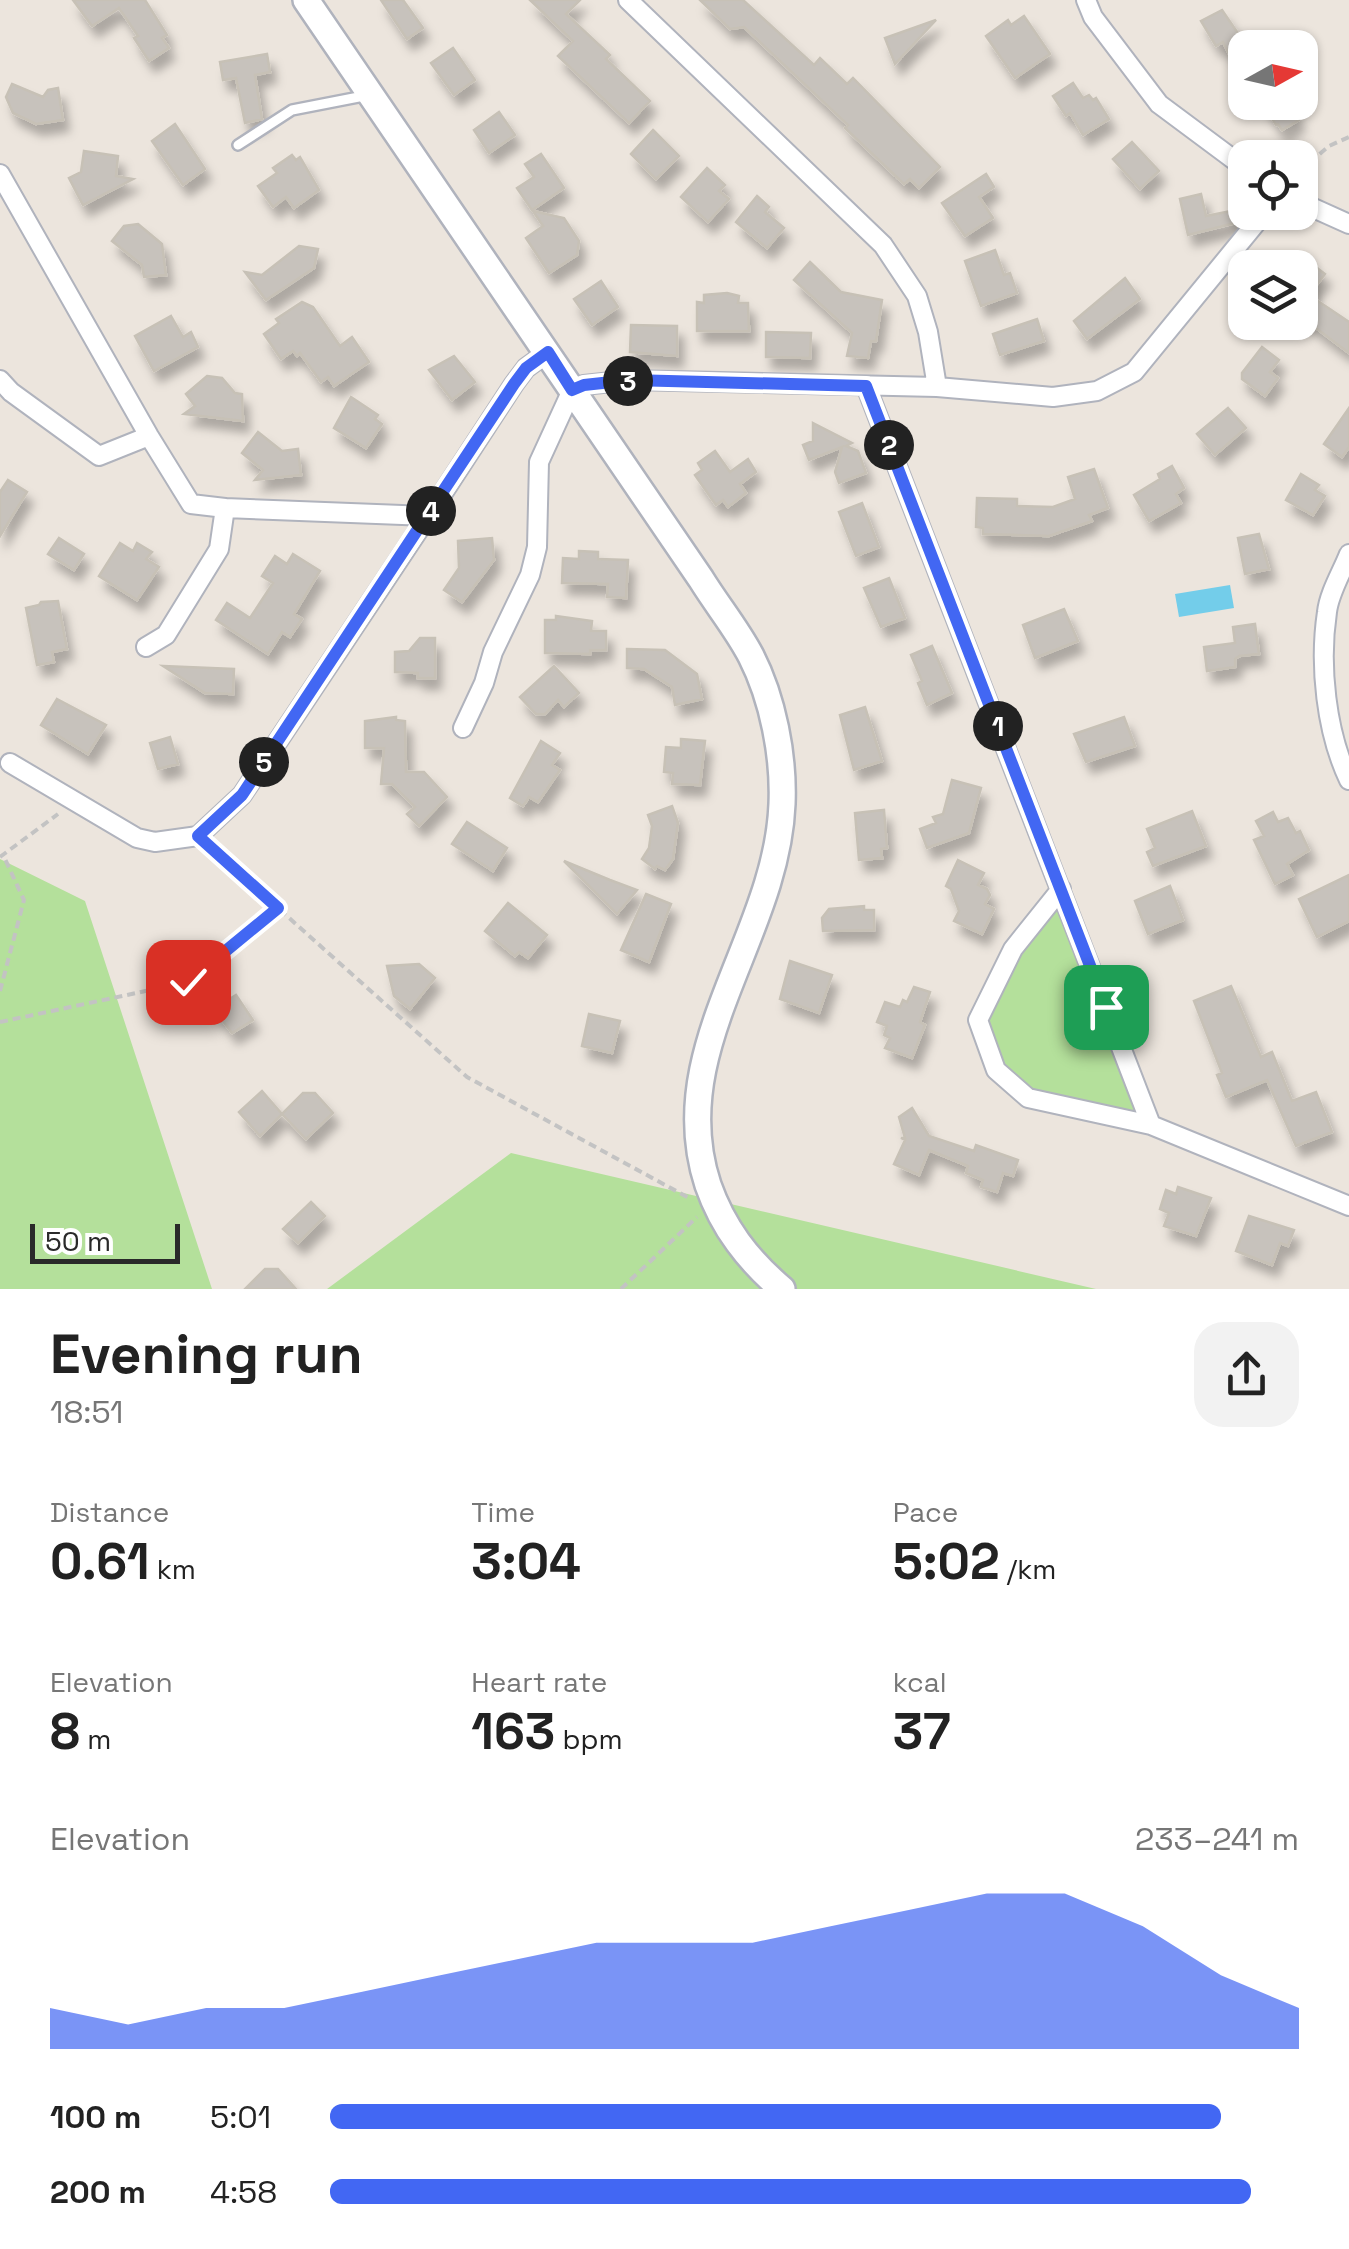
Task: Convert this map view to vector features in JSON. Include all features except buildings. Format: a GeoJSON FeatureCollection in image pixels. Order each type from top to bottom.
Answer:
{"type":"FeatureCollection","features":[{"type":"Feature","properties":{"kind":"main road"},"geometry":{"type":"LineString","coordinates":[[306,0],[751,656],[774,724],[782,803],[774,862],[714,1022],[700,1078],[698,1134],[702,1166],[714,1201],[746,1255],[782,1289]]}},
{"type":"Feature","properties":{"kind":"street"},"geometry":{"type":"LineString","coordinates":[[628,0],[883,245],[917,296],[928,332],[936,387]]}},
{"type":"Feature","properties":{"kind":"street"},"geometry":{"type":"LineString","coordinates":[[1086,0],[1093,17],[1159,104],[1228,155]]}},
{"type":"Feature","properties":{"kind":"street"},"geometry":{"type":"LineString","coordinates":[[0,174],[191,504],[428,516]]}},
{"type":"Feature","properties":{"kind":"street"},"geometry":{"type":"LineString","coordinates":[[1318,210],[1349,224]]}},
{"type":"Feature","properties":{"kind":"street"},"geometry":{"type":"LineString","coordinates":[[463,728],[484,683],[493,652],[530,575],[537,547],[539,462],[572,390],[630,380],[936,387],[1053,396],[1098,391],[1134,372],[1250,230]]}},
{"type":"Feature","properties":{"kind":"street"},"geometry":{"type":"LineString","coordinates":[[10,763],[136,838],[155,842],[198,836],[242,795],[514,384],[526,368],[548,352]]}},
{"type":"Feature","properties":{"kind":"street"},"geometry":{"type":"LineString","coordinates":[[866,386],[1151,1125]]}},
{"type":"Feature","properties":{"kind":"street"},"geometry":{"type":"LineString","coordinates":[[4,393],[99,456],[149,436]]}},
{"type":"Feature","properties":{"kind":"street"},"geometry":{"type":"LineString","coordinates":[[146,647],[166,635],[219,549],[225,508]]}},
{"type":"Feature","properties":{"kind":"street"},"geometry":{"type":"LineString","coordinates":[[1349,554],[1327,610],[1326,685],[1339,759],[1349,780]]}},
{"type":"Feature","properties":{"kind":"street"},"geometry":{"type":"LineString","coordinates":[[1061,889],[1012,950],[978,1020],[996,1070],[1028,1098],[1151,1125],[1349,1206]]}},
{"type":"Feature","properties":{"kind":"lane"},"geometry":{"type":"LineString","coordinates":[[238,145],[292,110],[371,94]]}},
{"type":"Feature","properties":{"kind":"path"},"geometry":{"type":"LineString","coordinates":[[1318,155],[1349,136]]}},
{"type":"Feature","properties":{"kind":"path"},"geometry":{"type":"LineString","coordinates":[[0,991],[24,900],[2,857],[74,802]]}},
{"type":"Feature","properties":{"kind":"path"},"geometry":{"type":"LineString","coordinates":[[198,836],[467,1077],[689,1198],[714,1201]]}},
{"type":"Feature","properties":{"kind":"path"},"geometry":{"type":"LineString","coordinates":[[0,1022],[188,982],[278,908]]}},
{"type":"Feature","properties":{"kind":"path"},"geometry":{"type":"LineString","coordinates":[[620,1289],[714,1201]]}},
{"type":"Feature","properties":{"kind":"green space"},"geometry":{"type":"Polygon","coordinates":[[[0,859],[85,901],[212,1289],[0,1289],[0,859]]]}},
{"type":"Feature","properties":{"kind":"green space"},"geometry":{"type":"Polygon","coordinates":[[[1060,893],[1150,1124],[1028,1097],[997,1069],[979,1020],[1013,951],[1060,893]]]}},
{"type":"Feature","properties":{"kind":"green space"},"geometry":{"type":"Polygon","coordinates":[[[511,1153],[1096,1289],[327,1289],[511,1153]]]}},
{"type":"Feature","properties":{"kind":"water"},"geometry":{"type":"Polygon","coordinates":[[[1230,585],[1234,608],[1179,617],[1175,594],[1230,585]]]}},
{"type":"Feature","properties":{"kind":"route"},"geometry":{"type":"LineString","coordinates":[[188,982],[278,908],[198,836],[242,795],[514,384],[526,368],[548,352],[572,390],[630,380],[866,386],[1106,1007]]}}]}
